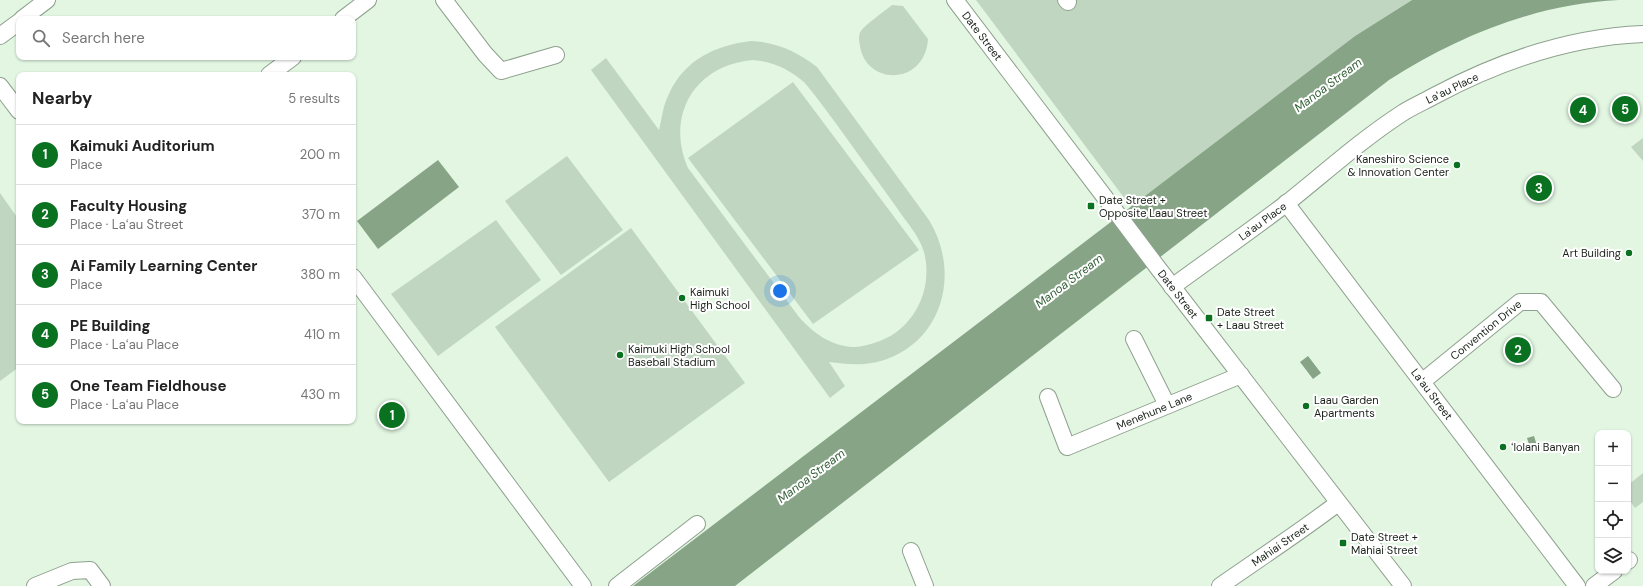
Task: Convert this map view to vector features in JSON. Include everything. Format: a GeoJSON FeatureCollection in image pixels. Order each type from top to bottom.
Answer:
{"type":"FeatureCollection","features":[{"type":"Feature","properties":{"kind":"street"},"geometry":{"type":"LineString","coordinates":[[26,16],[48,0]]}},
{"type":"Feature","properties":{"kind":"street"},"geometry":{"type":"LineString","coordinates":[[347,16],[368,0]]}},
{"type":"Feature","properties":{"kind":"street"},"geometry":{"type":"LineString","coordinates":[[444,0],[485,54],[501,71],[556,55]]}},
{"type":"Feature","properties":{"kind":"street","name":"Date Street"},"geometry":{"type":"LineString","coordinates":[[955,0],[1172,287],[1402,586]]}},
{"type":"Feature","properties":{"kind":"street"},"geometry":{"type":"LineString","coordinates":[[0,36],[16,24]]}},
{"type":"Feature","properties":{"kind":"street","name":"Laʻau Place"},"geometry":{"type":"LineString","coordinates":[[1350,151],[1404,112],[1462,81],[1509,62],[1564,44],[1599,38],[1643,34]]}},
{"type":"Feature","properties":{"kind":"street"},"geometry":{"type":"LineString","coordinates":[[273,72],[289,60]]}},
{"type":"Feature","properties":{"kind":"street"},"geometry":{"type":"LineString","coordinates":[[0,86],[16,107]]}},
{"type":"Feature","properties":{"kind":"street","name":"La'au Place"},"geometry":{"type":"LineString","coordinates":[[1172,287],[1286,203],[1350,151]]}},
{"type":"Feature","properties":{"kind":"street","name":"Laʻau Street"},"geometry":{"type":"LineString","coordinates":[[1286,203],[1423,381],[1577,586]]}},
{"type":"Feature","properties":{"kind":"street"},"geometry":{"type":"LineString","coordinates":[[356,281],[583,586]]}},
{"type":"Feature","properties":{"kind":"street","name":"Convention Drive"},"geometry":{"type":"LineString","coordinates":[[1423,381],[1520,302],[1541,302],[1613,389]]}},
{"type":"Feature","properties":{"kind":"street"},"geometry":{"type":"LineString","coordinates":[[1134,339],[1167,405]]}},
{"type":"Feature","properties":{"kind":"street","name":"Menehune Lane"},"geometry":{"type":"LineString","coordinates":[[1048,397],[1068,447],[1241,375]]}},
{"type":"Feature","properties":{"kind":"street","name":"Mahiai Street"},"geometry":{"type":"LineString","coordinates":[[1220,586],[1308,526],[1338,503]]}},
{"type":"Feature","properties":{"kind":"street"},"geometry":{"type":"LineString","coordinates":[[617,586],[697,524]]}},
{"type":"Feature","properties":{"kind":"street"},"geometry":{"type":"LineString","coordinates":[[912,551],[924,586]]}},
{"type":"Feature","properties":{"kind":"street"},"geometry":{"type":"LineString","coordinates":[[35,586],[72,571],[90,570],[102,586]]}},
{"type":"Feature","properties":{"kind":"street"},"geometry":{"type":"LineString","coordinates":[[1594,586],[1610,574]]}},
{"type":"Feature","properties":{"kind":"shaded area"},"geometry":{"type":"Polygon","coordinates":[[[976,0],[1412,0],[1355,36],[1131,207],[976,0]]]}},
{"type":"Feature","properties":{"kind":"shaded area"},"geometry":{"type":"Polygon","coordinates":[[[892,5],[903,6],[928,39],[924,54],[917,66],[907,72],[895,75],[883,74],[873,68],[865,59],[859,40],[860,33],[863,28],[892,5]]]}},
{"type":"Feature","properties":{"kind":"shaded area"},"geometry":{"type":"Polygon","coordinates":[[[751,41],[769,43],[794,52],[817,67],[929,220],[939,241],[944,263],[944,284],[940,305],[931,324],[917,341],[899,354],[871,363],[847,364],[829,362],[845,386],[830,398],[591,70],[606,58],[659,130],[667,98],[675,82],[683,72],[702,56],[726,46],[751,41]],[[753,60],[733,64],[715,72],[701,82],[690,96],[683,112],[680,129],[682,148],[688,168],[799,317],[810,328],[823,338],[837,344],[853,347],[864,346],[888,337],[900,329],[910,319],[923,295],[926,281],[926,266],[922,246],[916,234],[891,199],[805,83],[781,67],[768,62],[753,60]]]}},
{"type":"Feature","properties":{"kind":"shaded area"},"geometry":{"type":"Polygon","coordinates":[[[793,82],[919,250],[813,324],[688,158],[793,82]]]}},
{"type":"Feature","properties":{"kind":"shaded area"},"geometry":{"type":"Polygon","coordinates":[[[1643,138],[1643,161],[1631,147],[1643,138]]]}},
{"type":"Feature","properties":{"kind":"shaded area"},"geometry":{"type":"Polygon","coordinates":[[[567,156],[623,230],[561,275],[505,201],[567,156]]]}},
{"type":"Feature","properties":{"kind":"shaded area"},"geometry":{"type":"Polygon","coordinates":[[[0,193],[16,216],[16,369],[0,381],[0,193]]]}},
{"type":"Feature","properties":{"kind":"shaded area"},"geometry":{"type":"Polygon","coordinates":[[[496,220],[541,280],[438,356],[391,294],[496,220]]]}},
{"type":"Feature","properties":{"kind":"shaded area","name":"Kaimuki High School Baseball Stadium"},"geometry":{"type":"Polygon","coordinates":[[[631,228],[745,383],[609,482],[495,327],[631,228]]]}},
{"type":"Feature","properties":{"kind":"shaded area"},"geometry":{"type":"Polygon","coordinates":[[[1643,473],[1643,502],[1635,508],[1631,502],[1631,483],[1643,473]]]}},
{"type":"Feature","properties":{"kind":"water","name":"Manoa Stream"},"geometry":{"type":"Polygon","coordinates":[[[1412,0],[1619,0],[1558,8],[1528,15],[1499,25],[1470,36],[1442,50],[1389,80],[735,586],[633,586],[1355,36],[1412,0]]]}},
{"type":"Feature","properties":{"kind":"water"},"geometry":{"type":"Polygon","coordinates":[[[438,160],[459,187],[378,249],[357,221],[438,160]]]}},
{"type":"Feature","properties":{"kind":"water"},"geometry":{"type":"Polygon","coordinates":[[[1308,356],[1321,373],[1313,379],[1300,362],[1308,356]]]}},
{"type":"Feature","properties":{"kind":"water"},"geometry":{"type":"Polygon","coordinates":[[[1534,436],[1538,449],[1536,453],[1531,451],[1527,438],[1534,436]]]}},
{"type":"Feature","properties":{"kind":"place","name":"One Team Fieldhouse"},"geometry":{"type":"Point","coordinates":[1625,109]}},
{"type":"Feature","properties":{"kind":"place","name":"PE Building"},"geometry":{"type":"Point","coordinates":[1583,110]}},
{"type":"Feature","properties":{"kind":"place","name":"Kaneshiro Science & Innovation Center"},"geometry":{"type":"Point","coordinates":[1457,165]}},
{"type":"Feature","properties":{"kind":"place","name":"Ai Family Learning Center"},"geometry":{"type":"Point","coordinates":[1539,188]}},
{"type":"Feature","properties":{"kind":"place","name":"Date Street + Opposite Laau Street"},"geometry":{"type":"Point","coordinates":[1091,206]}},
{"type":"Feature","properties":{"kind":"place","name":"Art Building"},"geometry":{"type":"Point","coordinates":[1629,253]}},
{"type":"Feature","properties":{"kind":"place","name":"Kaimuki High School"},"geometry":{"type":"Point","coordinates":[682,298]}},
{"type":"Feature","properties":{"kind":"place","name":"Date Street + Laau Street"},"geometry":{"type":"Point","coordinates":[1209,318]}},
{"type":"Feature","properties":{"kind":"place","name":"Faculty Housing"},"geometry":{"type":"Point","coordinates":[1518,350]}},
{"type":"Feature","properties":{"kind":"place","name":"Kaimuki High School Baseball Stadium"},"geometry":{"type":"Point","coordinates":[620,355]}},
{"type":"Feature","properties":{"kind":"place","name":"Laau Garden Apartments"},"geometry":{"type":"Point","coordinates":[1306,406]}},
{"type":"Feature","properties":{"kind":"place","name":"Kaimuki Auditorium"},"geometry":{"type":"Point","coordinates":[392,415]}},
{"type":"Feature","properties":{"kind":"place","name":"ʻIolani Banyan"},"geometry":{"type":"Point","coordinates":[1503,447]}},
{"type":"Feature","properties":{"kind":"place","name":"Date Street + Mahiai Street"},"geometry":{"type":"Point","coordinates":[1343,543]}}]}
